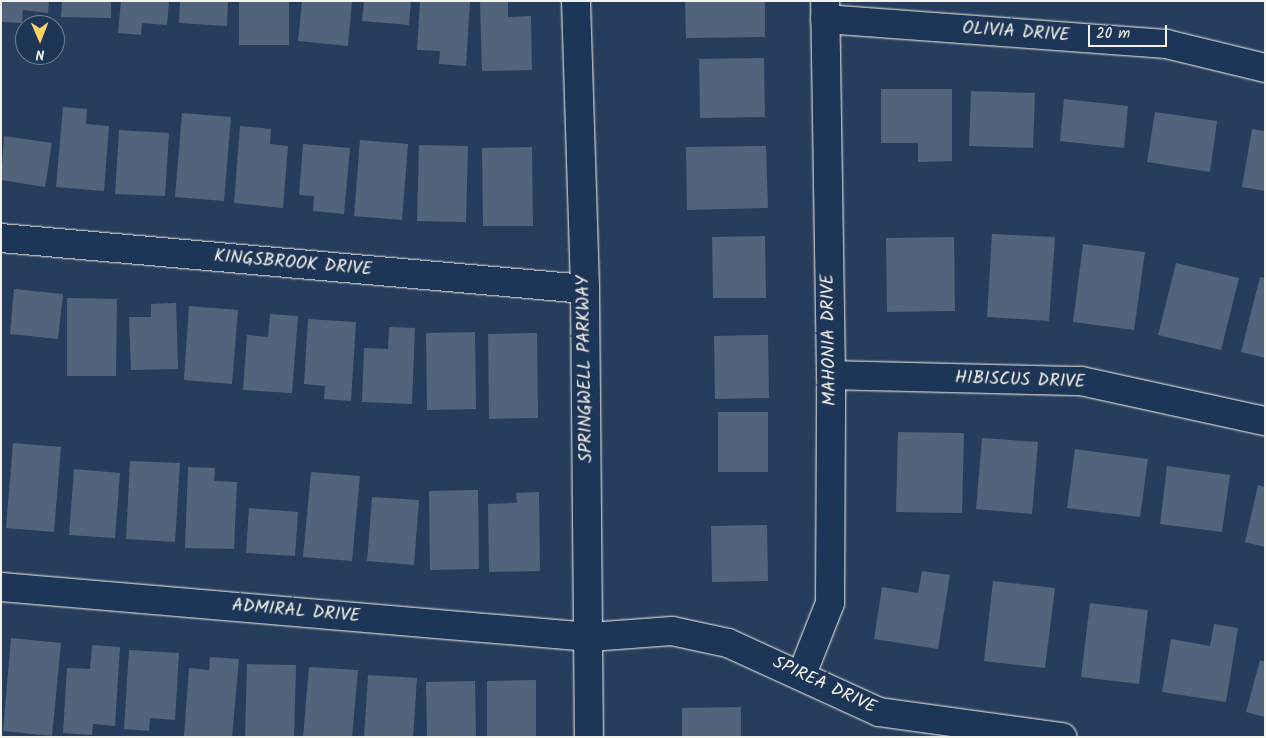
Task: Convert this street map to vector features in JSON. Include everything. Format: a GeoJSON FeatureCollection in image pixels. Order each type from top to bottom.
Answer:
{"type":"FeatureCollection","features":[{"type":"Feature","properties":{"kind":"street","name":"SPRINGWELL PARKWAY"},"geometry":{"type":"LineString","coordinates":[[576,1],[584,289],[590,637],[589,737]]}},
{"type":"Feature","properties":{"kind":"street","name":"OLIVIA DRIVE"},"geometry":{"type":"LineString","coordinates":[[825,10],[1166,44],[1265,68]]}},
{"type":"Feature","properties":{"kind":"street","name":"MAHONIA DRIVE"},"geometry":{"type":"LineString","coordinates":[[802,674],[830,603],[831,375],[825,10]]}},
{"type":"Feature","properties":{"kind":"street","name":"KINGSBROOK DRIVE"},"geometry":{"type":"LineString","coordinates":[[1,238],[584,289]]}},
{"type":"Feature","properties":{"kind":"street","name":"HIBISCUS DRIVE"},"geometry":{"type":"LineString","coordinates":[[831,375],[1081,381],[1265,421]]}},
{"type":"Feature","properties":{"kind":"street","name":"ADMIRAL DRIVE"},"geometry":{"type":"LineString","coordinates":[[1,587],[590,637]]}},
{"type":"Feature","properties":{"kind":"street","name":"SPIREA DRIVE"},"geometry":{"type":"LineString","coordinates":[[590,637],[672,631],[728,643],[802,674],[879,712],[1062,737]]}},
{"type":"Feature","properties":{"kind":"building"},"geometry":{"type":"Polygon","coordinates":[[[1,1],[49,1],[48,13],[23,10],[23,15],[15,15],[15,23],[1,22],[1,1]]]}},
{"type":"Feature","properties":{"kind":"building"},"geometry":{"type":"Polygon","coordinates":[[[62,1],[111,1],[111,18],[65,17],[65,15],[61,15],[62,1]]]}},
{"type":"Feature","properties":{"kind":"building"},"geometry":{"type":"Polygon","coordinates":[[[121,1],[169,1],[167,25],[142,23],[141,35],[118,33],[121,1]]]}},
{"type":"Feature","properties":{"kind":"building"},"geometry":{"type":"Polygon","coordinates":[[[180,1],[228,1],[227,26],[179,23],[180,1]]]}},
{"type":"Feature","properties":{"kind":"building"},"geometry":{"type":"Polygon","coordinates":[[[239,1],[289,1],[289,45],[239,45],[239,1]]]}},
{"type":"Feature","properties":{"kind":"building"},"geometry":{"type":"Polygon","coordinates":[[[302,1],[352,1],[348,46],[298,41],[302,1]]]}},
{"type":"Feature","properties":{"kind":"building"},"geometry":{"type":"Polygon","coordinates":[[[364,1],[411,1],[409,25],[362,21],[364,1]]]}},
{"type":"Feature","properties":{"kind":"building"},"geometry":{"type":"Polygon","coordinates":[[[420,1],[470,1],[466,66],[439,64],[440,51],[417,50],[420,1]]]}},
{"type":"Feature","properties":{"kind":"building"},"geometry":{"type":"Polygon","coordinates":[[[480,1],[508,1],[508,17],[531,16],[532,70],[482,71],[480,1]]]}},
{"type":"Feature","properties":{"kind":"building"},"geometry":{"type":"Polygon","coordinates":[[[685,1],[765,1],[765,37],[686,38],[685,1]]]}},
{"type":"Feature","properties":{"kind":"building"},"geometry":{"type":"Polygon","coordinates":[[[764,58],[765,117],[700,118],[699,59],[764,58]]]}},
{"type":"Feature","properties":{"kind":"building"},"geometry":{"type":"Polygon","coordinates":[[[881,89],[952,89],[952,161],[918,162],[918,143],[881,143],[881,89]]]}},
{"type":"Feature","properties":{"kind":"building"},"geometry":{"type":"Polygon","coordinates":[[[971,91],[1035,93],[1033,148],[969,146],[971,91]]]}},
{"type":"Feature","properties":{"kind":"building"},"geometry":{"type":"Polygon","coordinates":[[[1064,99],[1128,106],[1124,148],[1060,141],[1064,99]]]}},
{"type":"Feature","properties":{"kind":"building"},"geometry":{"type":"Polygon","coordinates":[[[63,107],[87,109],[86,124],[109,126],[104,191],[56,187],[63,107]]]}},
{"type":"Feature","properties":{"kind":"building"},"geometry":{"type":"Polygon","coordinates":[[[1155,112],[1217,121],[1210,172],[1147,162],[1155,112]]]}},
{"type":"Feature","properties":{"kind":"building"},"geometry":{"type":"Polygon","coordinates":[[[182,113],[231,117],[224,201],[175,197],[182,113]]]}},
{"type":"Feature","properties":{"kind":"building"},"geometry":{"type":"Polygon","coordinates":[[[240,126],[271,129],[270,144],[288,146],[283,208],[234,203],[240,126]]]}},
{"type":"Feature","properties":{"kind":"building"},"geometry":{"type":"Polygon","coordinates":[[[1252,129],[1265,131],[1265,191],[1242,187],[1252,129]]]}},
{"type":"Feature","properties":{"kind":"building"},"geometry":{"type":"Polygon","coordinates":[[[119,130],[169,133],[165,196],[115,194],[119,130]]]}},
{"type":"Feature","properties":{"kind":"building"},"geometry":{"type":"Polygon","coordinates":[[[4,136],[52,143],[45,187],[1,180],[4,136]]]}},
{"type":"Feature","properties":{"kind":"building"},"geometry":{"type":"Polygon","coordinates":[[[360,140],[408,144],[402,220],[354,216],[360,140]]]}},
{"type":"Feature","properties":{"kind":"building"},"geometry":{"type":"Polygon","coordinates":[[[303,144],[350,148],[344,214],[313,211],[314,196],[299,195],[303,144]]]}},
{"type":"Feature","properties":{"kind":"building"},"geometry":{"type":"Polygon","coordinates":[[[419,145],[468,146],[466,222],[417,221],[419,145]]]}},
{"type":"Feature","properties":{"kind":"building"},"geometry":{"type":"Polygon","coordinates":[[[766,146],[768,208],[687,210],[686,147],[766,146]]]}},
{"type":"Feature","properties":{"kind":"building"},"geometry":{"type":"Polygon","coordinates":[[[532,147],[533,226],[483,226],[482,148],[532,147]]]}},
{"type":"Feature","properties":{"kind":"building"},"geometry":{"type":"Polygon","coordinates":[[[992,234],[1055,237],[1049,321],[987,317],[992,234]]]}},
{"type":"Feature","properties":{"kind":"building"},"geometry":{"type":"Polygon","coordinates":[[[765,236],[766,298],[713,298],[712,237],[765,236]]]}},
{"type":"Feature","properties":{"kind":"building"},"geometry":{"type":"Polygon","coordinates":[[[954,237],[955,311],[887,312],[886,238],[954,237]]]}},
{"type":"Feature","properties":{"kind":"building"},"geometry":{"type":"Polygon","coordinates":[[[1083,244],[1145,252],[1134,330],[1073,322],[1083,244]]]}},
{"type":"Feature","properties":{"kind":"building"},"geometry":{"type":"Polygon","coordinates":[[[1176,263],[1239,278],[1221,350],[1158,335],[1176,263]]]}},
{"type":"Feature","properties":{"kind":"building"},"geometry":{"type":"Polygon","coordinates":[[[1260,277],[1265,278],[1265,358],[1241,352],[1260,277]]]}},
{"type":"Feature","properties":{"kind":"building"},"geometry":{"type":"Polygon","coordinates":[[[14,289],[63,294],[58,339],[10,334],[14,289]]]}},
{"type":"Feature","properties":{"kind":"building"},"geometry":{"type":"Polygon","coordinates":[[[67,298],[117,299],[116,376],[67,376],[67,298]]]}},
{"type":"Feature","properties":{"kind":"building"},"geometry":{"type":"Polygon","coordinates":[[[176,303],[178,369],[131,370],[129,317],[151,317],[151,304],[176,303]]]}},
{"type":"Feature","properties":{"kind":"building"},"geometry":{"type":"Polygon","coordinates":[[[189,306],[238,310],[232,384],[184,380],[189,306]]]}},
{"type":"Feature","properties":{"kind":"building"},"geometry":{"type":"Polygon","coordinates":[[[270,314],[298,316],[292,393],[243,390],[247,335],[268,337],[270,314]]]}},
{"type":"Feature","properties":{"kind":"building"},"geometry":{"type":"Polygon","coordinates":[[[308,319],[356,322],[351,401],[324,399],[325,386],[304,384],[308,319]]]}},
{"type":"Feature","properties":{"kind":"building"},"geometry":{"type":"Polygon","coordinates":[[[389,327],[415,328],[412,404],[362,402],[364,348],[388,349],[389,327]]]}},
{"type":"Feature","properties":{"kind":"building"},"geometry":{"type":"Polygon","coordinates":[[[475,332],[476,409],[427,410],[426,333],[475,332]]]}},
{"type":"Feature","properties":{"kind":"building"},"geometry":{"type":"Polygon","coordinates":[[[537,333],[538,418],[489,419],[488,334],[537,333]]]}},
{"type":"Feature","properties":{"kind":"building"},"geometry":{"type":"Polygon","coordinates":[[[768,335],[769,398],[715,399],[714,336],[768,335]]]}},
{"type":"Feature","properties":{"kind":"building"},"geometry":{"type":"Polygon","coordinates":[[[718,412],[768,412],[768,472],[718,472],[718,412]]]}},
{"type":"Feature","properties":{"kind":"building"},"geometry":{"type":"Polygon","coordinates":[[[898,432],[964,433],[962,513],[896,512],[898,432]]]}},
{"type":"Feature","properties":{"kind":"building"},"geometry":{"type":"Polygon","coordinates":[[[982,438],[1038,442],[1032,514],[976,509],[982,438]]]}},
{"type":"Feature","properties":{"kind":"building"},"geometry":{"type":"Polygon","coordinates":[[[13,443],[61,447],[54,532],[6,528],[13,443]]]}},
{"type":"Feature","properties":{"kind":"building"},"geometry":{"type":"Polygon","coordinates":[[[1075,449],[1148,459],[1140,517],[1067,508],[1075,449]]]}},
{"type":"Feature","properties":{"kind":"building"},"geometry":{"type":"Polygon","coordinates":[[[130,461],[180,463],[175,542],[126,539],[130,461]]]}},
{"type":"Feature","properties":{"kind":"building"},"geometry":{"type":"Polygon","coordinates":[[[1167,466],[1230,475],[1222,532],[1160,524],[1167,466]]]}},
{"type":"Feature","properties":{"kind":"building"},"geometry":{"type":"Polygon","coordinates":[[[188,467],[215,468],[214,481],[237,482],[234,549],[185,548],[188,467]]]}},
{"type":"Feature","properties":{"kind":"building"},"geometry":{"type":"Polygon","coordinates":[[[74,469],[120,473],[115,538],[69,535],[74,469]]]}},
{"type":"Feature","properties":{"kind":"building"},"geometry":{"type":"Polygon","coordinates":[[[311,472],[360,476],[352,561],[303,557],[311,472]]]}},
{"type":"Feature","properties":{"kind":"building"},"geometry":{"type":"Polygon","coordinates":[[[1258,485],[1265,487],[1265,547],[1245,542],[1258,485]]]}},
{"type":"Feature","properties":{"kind":"building"},"geometry":{"type":"Polygon","coordinates":[[[478,490],[479,569],[430,570],[429,491],[478,490]]]}},
{"type":"Feature","properties":{"kind":"building"},"geometry":{"type":"Polygon","coordinates":[[[539,492],[540,571],[489,572],[488,504],[517,503],[516,493],[539,492]]]}},
{"type":"Feature","properties":{"kind":"building"},"geometry":{"type":"Polygon","coordinates":[[[372,497],[419,500],[414,565],[367,561],[372,497]]]}},
{"type":"Feature","properties":{"kind":"building"},"geometry":{"type":"Polygon","coordinates":[[[249,508],[298,512],[295,556],[246,553],[249,508]]]}},
{"type":"Feature","properties":{"kind":"building"},"geometry":{"type":"Polygon","coordinates":[[[767,525],[768,581],[712,582],[711,526],[767,525]]]}},
{"type":"Feature","properties":{"kind":"building"},"geometry":{"type":"Polygon","coordinates":[[[922,571],[950,575],[938,649],[874,639],[882,587],[918,593],[922,571]]]}},
{"type":"Feature","properties":{"kind":"building"},"geometry":{"type":"Polygon","coordinates":[[[993,581],[1055,588],[1045,668],[984,661],[993,581]]]}},
{"type":"Feature","properties":{"kind":"building"},"geometry":{"type":"Polygon","coordinates":[[[1090,603],[1148,610],[1139,684],[1081,677],[1090,603]]]}},
{"type":"Feature","properties":{"kind":"building"},"geometry":{"type":"Polygon","coordinates":[[[1214,624],[1238,628],[1226,702],[1162,692],[1171,639],[1210,646],[1214,624]]]}},
{"type":"Feature","properties":{"kind":"building"},"geometry":{"type":"Polygon","coordinates":[[[11,638],[61,643],[52,736],[3,731],[11,638]]]}},
{"type":"Feature","properties":{"kind":"building"},"geometry":{"type":"Polygon","coordinates":[[[92,645],[120,647],[115,726],[93,724],[92,735],[63,733],[67,668],[90,669],[92,645]]]}},
{"type":"Feature","properties":{"kind":"building"},"geometry":{"type":"Polygon","coordinates":[[[129,650],[179,653],[175,720],[150,718],[149,731],[124,729],[129,650]]]}},
{"type":"Feature","properties":{"kind":"building"},"geometry":{"type":"Polygon","coordinates":[[[210,657],[239,659],[232,737],[184,736],[189,668],[209,670],[210,657]]]}},
{"type":"Feature","properties":{"kind":"building"},"geometry":{"type":"Polygon","coordinates":[[[1260,660],[1265,662],[1265,717],[1246,712],[1260,660]]]}},
{"type":"Feature","properties":{"kind":"building"},"geometry":{"type":"Polygon","coordinates":[[[247,664],[296,665],[294,737],[245,737],[247,664]]]}},
{"type":"Feature","properties":{"kind":"building"},"geometry":{"type":"Polygon","coordinates":[[[309,667],[358,670],[352,737],[303,737],[309,667]]]}},
{"type":"Feature","properties":{"kind":"building"},"geometry":{"type":"Polygon","coordinates":[[[368,675],[417,678],[413,737],[364,737],[368,675]]]}},
{"type":"Feature","properties":{"kind":"building"},"geometry":{"type":"Polygon","coordinates":[[[536,680],[536,737],[487,737],[487,681],[536,680]]]}},
{"type":"Feature","properties":{"kind":"building"},"geometry":{"type":"Polygon","coordinates":[[[475,681],[476,737],[427,737],[426,682],[475,681]]]}},
{"type":"Feature","properties":{"kind":"building"},"geometry":{"type":"Polygon","coordinates":[[[741,707],[741,737],[682,737],[682,708],[741,707]]]}}]}
